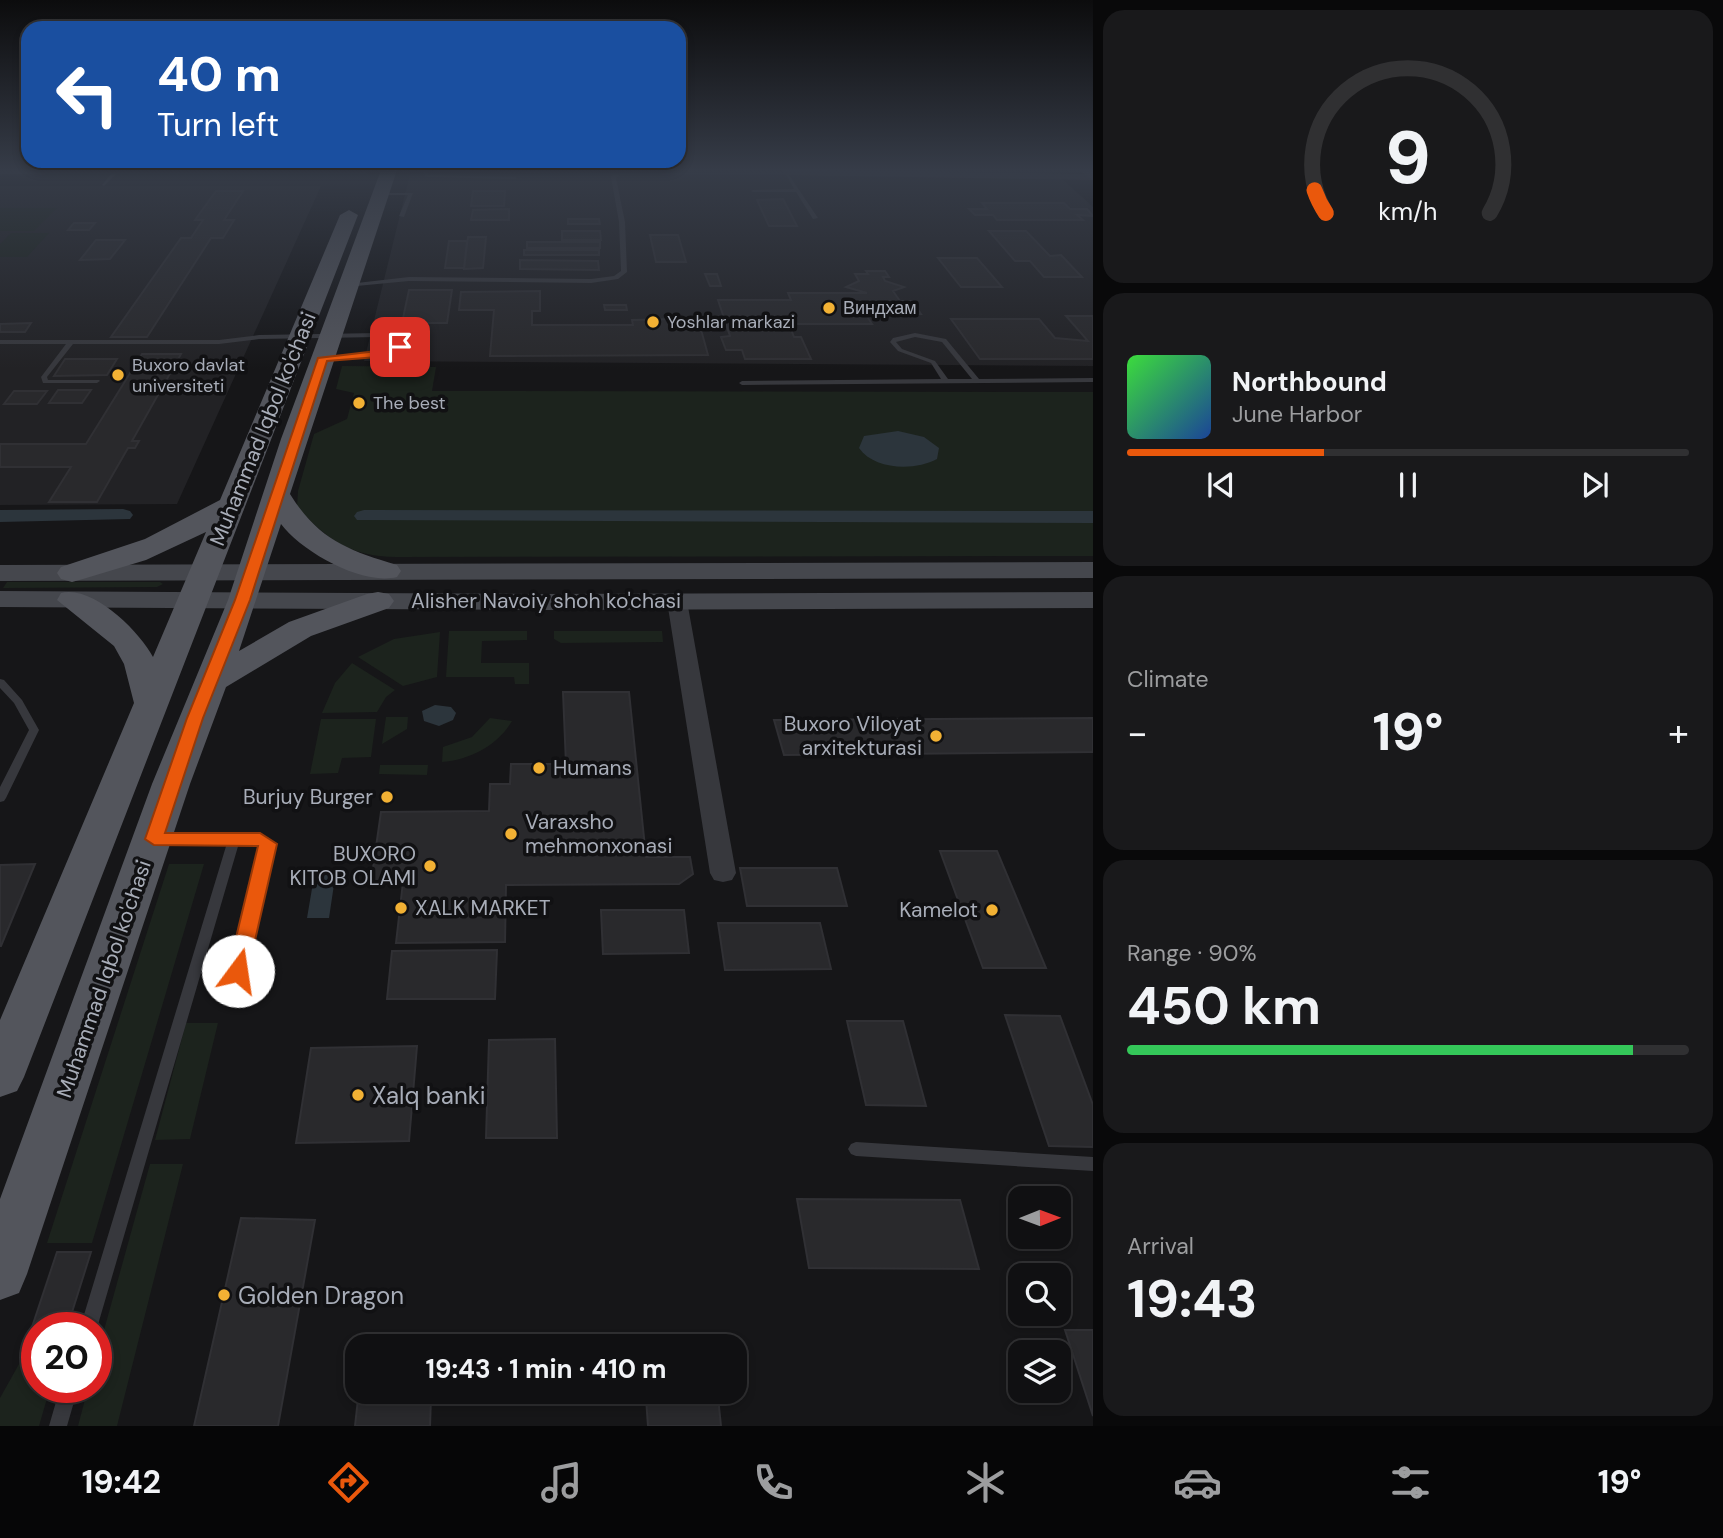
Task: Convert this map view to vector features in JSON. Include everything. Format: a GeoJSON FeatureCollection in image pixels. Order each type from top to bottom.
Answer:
{"type":"FeatureCollection","features":[{"type":"Feature","properties":{"kind":"main road","name":"Muhammad Iqbol ko'chasi"},"geometry":{"type":"LineString","coordinates":[[0,1077],[11,1024],[345,237]]}},
{"type":"Feature","properties":{"kind":"main road","name":"Muhammad Iqbol ko'chasi"},"geometry":{"type":"LineString","coordinates":[[0,1274],[175,773],[247,586],[366,237]]}},
{"type":"Feature","properties":{"kind":"main road"},"geometry":{"type":"LineString","coordinates":[[211,682],[382,586],[351,560],[313,542],[295,526],[278,496]]}},
{"type":"Feature","properties":{"kind":"main road"},"geometry":{"type":"LineString","coordinates":[[150,701],[145,673],[134,648],[72,586],[130,557],[180,537],[232,503]]}},
{"type":"Feature","properties":{"kind":"main road","name":"Alisher Navoiy shoh ko'chasi"},"geometry":{"type":"LineString","coordinates":[[0,573],[72,586],[382,586],[1093,569]]}},
{"type":"Feature","properties":{"kind":"main road","name":"Alisher Navoiy shoh ko'chasi"},"geometry":{"type":"LineString","coordinates":[[0,599],[72,586]]}},
{"type":"Feature","properties":{"kind":"main road","name":"Alisher Navoiy shoh ko'chasi"},"geometry":{"type":"LineString","coordinates":[[382,586],[677,601],[1093,600]]}},
{"type":"Feature","properties":{"kind":"street"},"geometry":{"type":"LineString","coordinates":[[677,601],[723,873]]}},
{"type":"Feature","properties":{"kind":"lane"},"geometry":{"type":"LineString","coordinates":[[348,286],[403,279],[564,281],[616,278],[624,272],[623,237]]}},
{"type":"Feature","properties":{"kind":"lane"},"geometry":{"type":"LineString","coordinates":[[946,381],[933,362],[900,350],[893,342],[895,339],[915,335],[944,340],[977,381]]}},
{"type":"Feature","properties":{"kind":"lane"},"geometry":{"type":"LineString","coordinates":[[0,342],[219,342],[259,337],[300,337],[326,347],[390,352],[404,343],[396,337],[326,347]]}},
{"type":"Feature","properties":{"kind":"lane"},"geometry":{"type":"LineString","coordinates":[[71,342],[44,377],[45,382],[97,382]]}},
{"type":"Feature","properties":{"kind":"lane"},"geometry":{"type":"LineString","coordinates":[[743,383],[1093,380]]}},
{"type":"Feature","properties":{"kind":"lane"},"geometry":{"type":"LineString","coordinates":[[0,682],[18,702],[34,730],[0,798]]}},
{"type":"Feature","properties":{"kind":"lane"},"geometry":{"type":"LineString","coordinates":[[154,839],[260,839],[268,844],[232,996]]}},
{"type":"Feature","properties":{"kind":"lane"},"geometry":{"type":"LineString","coordinates":[[93,1312],[234,839]]}},
{"type":"Feature","properties":{"kind":"lane"},"geometry":{"type":"LineString","coordinates":[[856,1149],[1093,1164]]}},
{"type":"Feature","properties":{"kind":"lane"},"geometry":{"type":"LineString","coordinates":[[58,1426],[65,1403]]}},
{"type":"Feature","properties":{"kind":"shaded area","name":"Buxoro davlat universiteti"},"geometry":{"type":"Polygon","coordinates":[[[0,237],[298,237],[177,504],[0,505],[0,237]]]}},
{"type":"Feature","properties":{"kind":"shaded area"},"geometry":{"type":"Polygon","coordinates":[[[7,237],[46,237],[27,257],[0,257],[0,244],[7,237]]]}},
{"type":"Feature","properties":{"kind":"shaded area"},"geometry":{"type":"Polygon","coordinates":[[[395,237],[1093,237],[1093,366],[364,361],[395,237]]]}},
{"type":"Feature","properties":{"kind":"shaded area"},"geometry":{"type":"Polygon","coordinates":[[[342,366],[436,367],[432,391],[1093,392],[1093,556],[396,557],[365,553],[340,544],[319,529],[297,507],[298,491],[314,434],[347,419],[354,393],[336,389],[342,366]]]}},
{"type":"Feature","properties":{"kind":"shaded area"},"geometry":{"type":"Polygon","coordinates":[[[898,431],[924,437],[939,448],[937,459],[907,467],[895,466],[874,461],[859,448],[864,436],[898,431]]]}},
{"type":"Feature","properties":{"kind":"shaded area"},"geometry":{"type":"Polygon","coordinates":[[[7,582],[163,584],[157,587],[3,588],[7,582]]]}},
{"type":"Feature","properties":{"kind":"shaded area"},"geometry":{"type":"Polygon","coordinates":[[[449,631],[527,631],[527,640],[482,641],[481,663],[529,663],[529,684],[515,684],[514,677],[446,677],[449,631]]]}},
{"type":"Feature","properties":{"kind":"shaded area"},"geometry":{"type":"Polygon","coordinates":[[[554,631],[662,631],[663,642],[561,643],[554,639],[554,631]]]}},
{"type":"Feature","properties":{"kind":"shaded area"},"geometry":{"type":"Polygon","coordinates":[[[440,632],[437,677],[403,686],[358,657],[394,639],[440,632]]]}},
{"type":"Feature","properties":{"kind":"shaded area"},"geometry":{"type":"Polygon","coordinates":[[[352,663],[395,690],[386,697],[377,712],[322,713],[335,683],[352,663]]]}},
{"type":"Feature","properties":{"kind":"shaded area"},"geometry":{"type":"Polygon","coordinates":[[[435,705],[451,707],[456,713],[453,720],[439,726],[424,721],[422,711],[435,705]]]}},
{"type":"Feature","properties":{"kind":"shaded area"},"geometry":{"type":"Polygon","coordinates":[[[386,717],[408,717],[407,729],[382,744],[386,717]]]}},
{"type":"Feature","properties":{"kind":"shaded area"},"geometry":{"type":"Polygon","coordinates":[[[490,718],[512,721],[499,737],[482,750],[463,758],[442,762],[443,747],[472,737],[490,718]]]}},
{"type":"Feature","properties":{"kind":"shaded area"},"geometry":{"type":"Polygon","coordinates":[[[321,719],[376,719],[371,757],[342,758],[338,773],[310,774],[321,719]]]}},
{"type":"Feature","properties":{"kind":"shaded area"},"geometry":{"type":"Polygon","coordinates":[[[380,765],[428,765],[427,775],[379,774],[380,765]]]}},
{"type":"Feature","properties":{"kind":"shaded area"},"geometry":{"type":"Polygon","coordinates":[[[169,864],[204,864],[92,1243],[47,1243],[169,864]]]}},
{"type":"Feature","properties":{"kind":"shaded area"},"geometry":{"type":"Polygon","coordinates":[[[315,871],[336,871],[329,918],[307,918],[315,871]]]}},
{"type":"Feature","properties":{"kind":"shaded area"},"geometry":{"type":"Polygon","coordinates":[[[186,1023],[218,1023],[190,1139],[155,1140],[186,1023]]]}},
{"type":"Feature","properties":{"kind":"shaded area"},"geometry":{"type":"Polygon","coordinates":[[[150,1164],[183,1164],[117,1426],[78,1426],[84,1403],[112,1403],[112,1312],[109,1312],[150,1164]]]}},
{"type":"Feature","properties":{"kind":"shaded area"},"geometry":{"type":"Polygon","coordinates":[[[21,1360],[21,1403],[46,1403],[39,1426],[0,1426],[0,1398],[21,1360]]]}},
{"type":"Feature","properties":{"kind":"building"},"geometry":{"type":"Polygon","coordinates":[[[224,237],[211,238],[147,337],[111,337],[181,238],[224,237]]]}},
{"type":"Feature","properties":{"kind":"building"},"geometry":{"type":"Polygon","coordinates":[[[468,237],[486,237],[483,268],[464,269],[468,237]]]}},
{"type":"Feature","properties":{"kind":"building"},"geometry":{"type":"Polygon","coordinates":[[[562,237],[601,237],[601,240],[562,240],[562,237]]]}},
{"type":"Feature","properties":{"kind":"building"},"geometry":{"type":"Polygon","coordinates":[[[650,237],[678,237],[686,262],[656,262],[650,237]]]}},
{"type":"Feature","properties":{"kind":"building"},"geometry":{"type":"Polygon","coordinates":[[[994,237],[1031,237],[1050,256],[1061,255],[1082,277],[1044,277],[1030,261],[1015,261],[994,237]]]}},
{"type":"Feature","properties":{"kind":"building"},"geometry":{"type":"Polygon","coordinates":[[[96,240],[125,240],[110,259],[80,260],[96,240]]]}},
{"type":"Feature","properties":{"kind":"building"},"geometry":{"type":"Polygon","coordinates":[[[449,241],[467,241],[464,268],[445,268],[449,241]]]}},
{"type":"Feature","properties":{"kind":"building"},"geometry":{"type":"Polygon","coordinates":[[[527,242],[600,242],[600,248],[527,248],[527,242]]]}},
{"type":"Feature","properties":{"kind":"building"},"geometry":{"type":"Polygon","coordinates":[[[524,250],[599,250],[599,255],[524,255],[524,250]]]}},
{"type":"Feature","properties":{"kind":"building"},"geometry":{"type":"Polygon","coordinates":[[[938,258],[977,258],[1002,287],[961,287],[938,258]]]}},
{"type":"Feature","properties":{"kind":"building"},"geometry":{"type":"Polygon","coordinates":[[[520,260],[598,261],[599,270],[520,269],[520,260]]]}},
{"type":"Feature","properties":{"kind":"building"},"geometry":{"type":"Polygon","coordinates":[[[866,271],[885,271],[889,277],[883,277],[885,281],[904,287],[893,291],[900,301],[912,301],[921,314],[866,315],[872,324],[789,324],[794,337],[801,337],[811,359],[745,359],[742,350],[726,350],[721,337],[730,336],[718,300],[791,300],[788,293],[867,293],[846,287],[859,281],[855,274],[868,274],[866,271]]]}},
{"type":"Feature","properties":{"kind":"building"},"geometry":{"type":"Polygon","coordinates":[[[705,274],[717,274],[721,286],[710,286],[705,274]]]}},
{"type":"Feature","properties":{"kind":"building"},"geometry":{"type":"Polygon","coordinates":[[[409,290],[452,290],[447,323],[402,323],[409,290]]]}},
{"type":"Feature","properties":{"kind":"building","name":"Yoshlar markazi"},"geometry":{"type":"Polygon","coordinates":[[[540,291],[540,311],[532,311],[532,325],[633,325],[632,320],[674,319],[675,326],[700,326],[708,355],[490,356],[494,310],[459,310],[461,292],[540,291]]]}},
{"type":"Feature","properties":{"kind":"building"},"geometry":{"type":"Polygon","coordinates":[[[604,305],[626,305],[627,310],[605,310],[604,305]]]}},
{"type":"Feature","properties":{"kind":"building"},"geometry":{"type":"Polygon","coordinates":[[[1066,316],[1093,316],[1093,359],[980,359],[951,319],[1039,319],[1055,338],[1088,341],[1066,316]]]}},
{"type":"Feature","properties":{"kind":"building"},"geometry":{"type":"Polygon","coordinates":[[[31,323],[25,332],[0,332],[0,324],[31,323]]]}},
{"type":"Feature","properties":{"kind":"building"},"geometry":{"type":"Polygon","coordinates":[[[142,354],[181,354],[132,441],[139,441],[135,448],[128,448],[97,502],[49,502],[71,467],[0,467],[0,444],[86,444],[142,354]]]}},
{"type":"Feature","properties":{"kind":"building"},"geometry":{"type":"Polygon","coordinates":[[[65,359],[117,359],[107,375],[54,376],[65,359]]]}},
{"type":"Feature","properties":{"kind":"building"},"geometry":{"type":"Polygon","coordinates":[[[58,390],[91,390],[82,403],[49,403],[58,390]]]}},
{"type":"Feature","properties":{"kind":"building"},"geometry":{"type":"Polygon","coordinates":[[[14,391],[47,391],[37,404],[4,404],[14,391]]]}},
{"type":"Feature","properties":{"kind":"building","name":"Varaxsho mehmonxonasi"},"geometry":{"type":"Polygon","coordinates":[[[563,692],[629,692],[646,857],[690,857],[693,874],[679,884],[506,885],[505,942],[396,943],[403,882],[371,882],[381,812],[489,811],[490,784],[510,784],[511,764],[566,764],[563,692]]]}},
{"type":"Feature","properties":{"kind":"building","name":"Buxoro Viloyat arxitekturasi"},"geometry":{"type":"Polygon","coordinates":[[[1093,718],[1093,752],[784,755],[774,720],[1093,718]]]}},
{"type":"Feature","properties":{"kind":"building","name":"Kamelot"},"geometry":{"type":"Polygon","coordinates":[[[940,851],[997,851],[1046,968],[983,968],[940,851]]]}},
{"type":"Feature","properties":{"kind":"building"},"geometry":{"type":"Polygon","coordinates":[[[35,864],[1,946],[0,946],[0,865],[35,864]]]}},
{"type":"Feature","properties":{"kind":"building"},"geometry":{"type":"Polygon","coordinates":[[[740,868],[837,868],[847,906],[747,906],[740,868]]]}},
{"type":"Feature","properties":{"kind":"building"},"geometry":{"type":"Polygon","coordinates":[[[601,910],[684,910],[689,953],[603,954],[601,910]]]}},
{"type":"Feature","properties":{"kind":"building"},"geometry":{"type":"Polygon","coordinates":[[[718,923],[820,923],[831,969],[725,970],[718,923]]]}},
{"type":"Feature","properties":{"kind":"building"},"geometry":{"type":"Polygon","coordinates":[[[497,950],[495,999],[387,999],[392,951],[497,950]]]}},
{"type":"Feature","properties":{"kind":"building"},"geometry":{"type":"Polygon","coordinates":[[[1005,1015],[1060,1016],[1093,1105],[1093,1147],[1049,1146],[1005,1015]]]}},
{"type":"Feature","properties":{"kind":"building"},"geometry":{"type":"Polygon","coordinates":[[[847,1021],[903,1021],[926,1106],[866,1105],[847,1021]]]}},
{"type":"Feature","properties":{"kind":"building"},"geometry":{"type":"Polygon","coordinates":[[[555,1039],[557,1138],[486,1138],[489,1040],[555,1039]]]}},
{"type":"Feature","properties":{"kind":"building","name":"Xalq banki"},"geometry":{"type":"Polygon","coordinates":[[[417,1046],[409,1141],[296,1143],[311,1048],[417,1046]]]}},
{"type":"Feature","properties":{"kind":"building"},"geometry":{"type":"Polygon","coordinates":[[[797,1199],[960,1200],[979,1269],[809,1268],[797,1199]]]}},
{"type":"Feature","properties":{"kind":"building"},"geometry":{"type":"Polygon","coordinates":[[[241,1218],[315,1220],[278,1426],[194,1426],[241,1218]]]}},
{"type":"Feature","properties":{"kind":"building"},"geometry":{"type":"Polygon","coordinates":[[[57,1252],[91,1252],[72,1312],[37,1312],[57,1252]]]}},
{"type":"Feature","properties":{"kind":"building"},"geometry":{"type":"Polygon","coordinates":[[[1065,1330],[1093,1330],[1093,1416],[1071,1348],[1071,1340],[1068,1340],[1065,1330]]]}},
{"type":"Feature","properties":{"kind":"building"},"geometry":{"type":"Polygon","coordinates":[[[357,1404],[431,1404],[430,1426],[355,1426],[357,1404]]]}},
{"type":"Feature","properties":{"kind":"building"},"geometry":{"type":"Polygon","coordinates":[[[646,1404],[719,1404],[721,1426],[648,1426],[646,1404]]]}},
{"type":"Feature","properties":{"kind":"waterway"},"geometry":{"type":"LineString","coordinates":[[0,516],[123,515]]}},
{"type":"Feature","properties":{"kind":"waterway"},"geometry":{"type":"LineString","coordinates":[[364,516],[1093,517]]}},
{"type":"Feature","properties":{"kind":"place","name":"Виндхам"},"geometry":{"type":"Point","coordinates":[829,308]}},
{"type":"Feature","properties":{"kind":"place","name":"Yoshlar markazi"},"geometry":{"type":"Point","coordinates":[653,322]}},
{"type":"Feature","properties":{"kind":"place","name":"Buxoro davlat universiteti"},"geometry":{"type":"Point","coordinates":[118,375]}},
{"type":"Feature","properties":{"kind":"place","name":"The best"},"geometry":{"type":"Point","coordinates":[359,403]}},
{"type":"Feature","properties":{"kind":"place","name":"Buxoro Viloyat arxitekturasi"},"geometry":{"type":"Point","coordinates":[936,736]}},
{"type":"Feature","properties":{"kind":"place","name":"Humans"},"geometry":{"type":"Point","coordinates":[539,768]}},
{"type":"Feature","properties":{"kind":"place","name":"Burjuy Burger"},"geometry":{"type":"Point","coordinates":[387,797]}},
{"type":"Feature","properties":{"kind":"place","name":"Varaxsho mehmonxonasi"},"geometry":{"type":"Point","coordinates":[511,834]}},
{"type":"Feature","properties":{"kind":"place","name":"BUXORO KITOB OLAMI"},"geometry":{"type":"Point","coordinates":[430,866]}},
{"type":"Feature","properties":{"kind":"place","name":"XALK MARKET"},"geometry":{"type":"Point","coordinates":[401,908]}},
{"type":"Feature","properties":{"kind":"place","name":"Kamelot"},"geometry":{"type":"Point","coordinates":[992,910]}},
{"type":"Feature","properties":{"kind":"place","name":"Xalq banki"},"geometry":{"type":"Point","coordinates":[358,1095]}},
{"type":"Feature","properties":{"kind":"place","name":"Golden Dragon"},"geometry":{"type":"Point","coordinates":[224,1295]}},
{"type":"Feature","properties":{"kind":"route"},"geometry":{"type":"LineString","coordinates":[[238,971],[268,844],[260,839],[154,839],[195,718],[243,600],[294,439],[323,358],[378,354],[400,347]]}}]}
